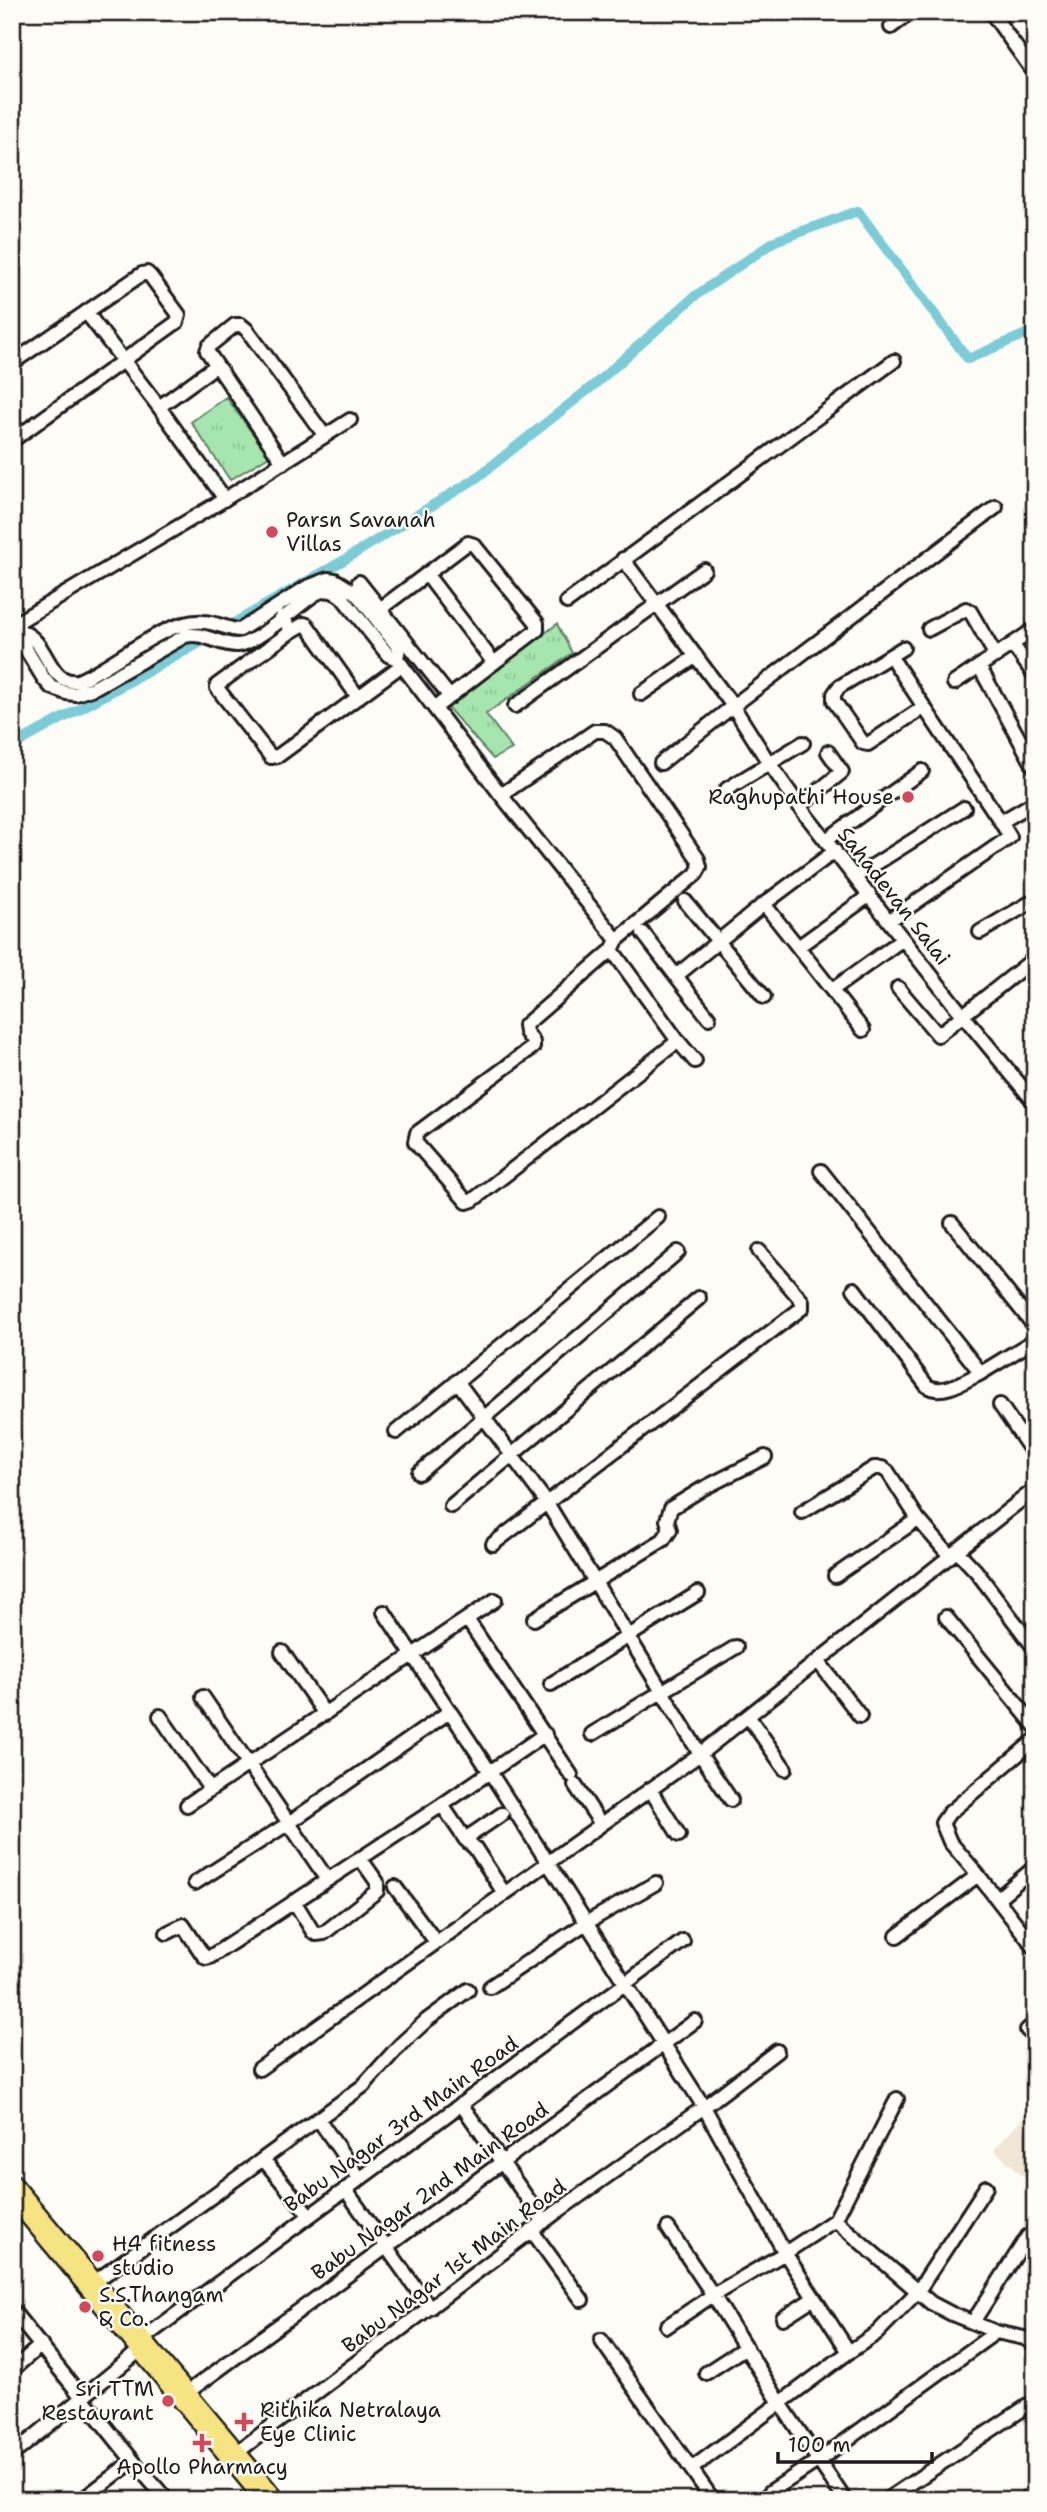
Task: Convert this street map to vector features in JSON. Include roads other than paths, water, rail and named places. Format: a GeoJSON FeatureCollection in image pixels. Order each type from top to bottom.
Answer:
{"type":"FeatureCollection","features":[{"type":"Feature","properties":{"kind":"main road"},"geometry":{"type":"LineString","coordinates":[[12,2181],[96,2281],[139,2345],[188,2392],[263,2500]]}},
{"type":"Feature","properties":{"kind":"main road"},"geometry":{"type":"LineString","coordinates":[[12,2198],[233,2455],[278,2500]]}},
{"type":"Feature","properties":{"kind":"street"},"geometry":{"type":"LineString","coordinates":[[891,27],[911,12]]}},
{"type":"Feature","properties":{"kind":"street"},"geometry":{"type":"LineString","coordinates":[[991,12],[1035,74]]}},
{"type":"Feature","properties":{"kind":"street"},"geometry":{"type":"LineString","coordinates":[[12,363],[142,274],[146,273],[151,277],[179,315],[178,320],[12,439]]}},
{"type":"Feature","properties":{"kind":"street"},"geometry":{"type":"LineString","coordinates":[[86,312],[225,499]]}},
{"type":"Feature","properties":{"kind":"street"},"geometry":{"type":"LineString","coordinates":[[283,463],[208,353],[209,346],[235,325],[241,325],[247,330],[325,436]]}},
{"type":"Feature","properties":{"kind":"street"},"geometry":{"type":"LineString","coordinates":[[567,602],[894,361]]}},
{"type":"Feature","properties":{"kind":"street"},"geometry":{"type":"LineString","coordinates":[[159,407],[210,370]]}},
{"type":"Feature","properties":{"kind":"street"},"geometry":{"type":"LineString","coordinates":[[350,420],[17,624],[22,643],[55,681],[58,691],[76,694],[94,680],[202,621],[240,630],[313,590],[340,588],[376,628],[388,655],[399,662],[436,707],[614,945],[678,1041],[695,1061]]}},
{"type":"Feature","properties":{"kind":"street"},"geometry":{"type":"LineString","coordinates":[[661,763],[996,507]]}},
{"type":"Feature","properties":{"kind":"street"},"geometry":{"type":"LineString","coordinates":[[380,609],[468,543],[474,545],[537,623],[537,630],[436,707]]}},
{"type":"Feature","properties":{"kind":"street","name":"Sahadevan Salai"},"geometry":{"type":"LineString","coordinates":[[623,559],[733,706],[800,806],[962,1015],[1035,1103]]}},
{"type":"Feature","properties":{"kind":"street"},"geometry":{"type":"LineString","coordinates":[[515,706],[704,570]]}},
{"type":"Feature","properties":{"kind":"street"},"geometry":{"type":"LineString","coordinates":[[427,575],[494,663]]}},
{"type":"Feature","properties":{"kind":"street"},"geometry":{"type":"LineString","coordinates":[[359,582],[450,696]]}},
{"type":"Feature","properties":{"kind":"street"},"geometry":{"type":"LineString","coordinates":[[183,631],[228,644],[245,644],[282,618],[313,590]]}},
{"type":"Feature","properties":{"kind":"street"},"geometry":{"type":"LineString","coordinates":[[929,629],[966,609],[970,611],[996,656]]}},
{"type":"Feature","properties":{"kind":"street"},"geometry":{"type":"LineString","coordinates":[[282,618],[292,631]]}},
{"type":"Feature","properties":{"kind":"street"},"geometry":{"type":"LineString","coordinates":[[358,697],[304,624],[217,685],[271,757],[278,756],[358,697],[399,662]]}},
{"type":"Feature","properties":{"kind":"street"},"geometry":{"type":"LineString","coordinates":[[954,683],[1035,629]]}},
{"type":"Feature","properties":{"kind":"street"},"geometry":{"type":"LineString","coordinates":[[240,630],[245,644]]}},
{"type":"Feature","properties":{"kind":"street"},"geometry":{"type":"LineString","coordinates":[[1013,645],[1035,676]]}},
{"type":"Feature","properties":{"kind":"street"},"geometry":{"type":"LineString","coordinates":[[902,648],[839,687],[834,694],[834,701],[865,744],[924,707]]}},
{"type":"Feature","properties":{"kind":"street"},"geometry":{"type":"LineString","coordinates":[[641,694],[696,656]]}},
{"type":"Feature","properties":{"kind":"street"},"geometry":{"type":"LineString","coordinates":[[890,920],[1010,837],[895,663]]}},
{"type":"Feature","properties":{"kind":"street"},"geometry":{"type":"LineString","coordinates":[[979,666],[1035,768]]}},
{"type":"Feature","properties":{"kind":"street"},"geometry":{"type":"LineString","coordinates":[[501,795],[595,731],[605,731],[615,738],[698,859],[699,867],[696,874],[525,1025],[533,1047],[417,1133],[415,1142],[462,1199],[467,1202],[473,1200],[678,1041]]}},
{"type":"Feature","properties":{"kind":"street"},"geometry":{"type":"LineString","coordinates":[[727,789],[803,743]]}},
{"type":"Feature","properties":{"kind":"street"},"geometry":{"type":"LineString","coordinates":[[800,806],[842,772],[828,752]]}},
{"type":"Feature","properties":{"kind":"street"},"geometry":{"type":"LineString","coordinates":[[826,840],[922,771]]}},
{"type":"Feature","properties":{"kind":"street"},"geometry":{"type":"LineString","coordinates":[[1001,822],[1035,802]]}},
{"type":"Feature","properties":{"kind":"street"},"geometry":{"type":"LineString","coordinates":[[855,877],[964,808]]}},
{"type":"Feature","properties":{"kind":"street"},"geometry":{"type":"LineString","coordinates":[[676,976],[764,904],[835,851]]}},
{"type":"Feature","properties":{"kind":"street"},"geometry":{"type":"LineString","coordinates":[[798,947],[870,895]]}},
{"type":"Feature","properties":{"kind":"street"},"geometry":{"type":"LineString","coordinates":[[980,932],[1035,900]]}},
{"type":"Feature","properties":{"kind":"street"},"geometry":{"type":"LineString","coordinates":[[685,901],[764,997]]}},
{"type":"Feature","properties":{"kind":"street"},"geometry":{"type":"LineString","coordinates":[[764,904],[863,1030]]}},
{"type":"Feature","properties":{"kind":"street"},"geometry":{"type":"LineString","coordinates":[[643,933],[709,1018]]}},
{"type":"Feature","properties":{"kind":"street"},"geometry":{"type":"LineString","coordinates":[[832,990],[903,939]]}},
{"type":"Feature","properties":{"kind":"street"},"geometry":{"type":"LineString","coordinates":[[898,988],[942,1039],[962,1015],[1035,958]]}},
{"type":"Feature","properties":{"kind":"street"},"geometry":{"type":"LineString","coordinates":[[821,1171],[981,1373]]}},
{"type":"Feature","properties":{"kind":"street"},"geometry":{"type":"LineString","coordinates":[[396,1432],[658,1217]]}},
{"type":"Feature","properties":{"kind":"street"},"geometry":{"type":"LineString","coordinates":[[953,1223],[1035,1327]]}},
{"type":"Feature","properties":{"kind":"street"},"geometry":{"type":"LineString","coordinates":[[493,1544],[802,1308],[802,1301],[759,1251]]}},
{"type":"Feature","properties":{"kind":"street"},"geometry":{"type":"LineString","coordinates":[[419,1473],[678,1252]]}},
{"type":"Feature","properties":{"kind":"street"},"geometry":{"type":"LineString","coordinates":[[854,1289],[927,1386],[933,1389],[948,1388],[981,1373],[1035,1340]]}},
{"type":"Feature","properties":{"kind":"street"},"geometry":{"type":"LineString","coordinates":[[451,1506],[699,1298]]}},
{"type":"Feature","properties":{"kind":"street"},"geometry":{"type":"LineString","coordinates":[[457,1381],[547,1503],[700,1754],[731,1800]]}},
{"type":"Feature","properties":{"kind":"street"},"geometry":{"type":"LineString","coordinates":[[1000,1405],[1035,1456]]}},
{"type":"Feature","properties":{"kind":"street"},"geometry":{"type":"LineString","coordinates":[[534,1619],[668,1536],[668,1515],[671,1508],[765,1457]]}},
{"type":"Feature","properties":{"kind":"street"},"geometry":{"type":"LineString","coordinates":[[802,1512],[874,1468],[882,1468],[888,1472],[918,1519],[953,1554],[976,1571],[1035,1649]]}},
{"type":"Feature","properties":{"kind":"street"},"geometry":{"type":"LineString","coordinates":[[259,2069],[700,1754],[1035,1489]]}},
{"type":"Feature","properties":{"kind":"street"},"geometry":{"type":"LineString","coordinates":[[835,1576],[918,1519]]}},
{"type":"Feature","properties":{"kind":"street"},"geometry":{"type":"LineString","coordinates":[[551,1684],[698,1593]]}},
{"type":"Feature","properties":{"kind":"street"},"geometry":{"type":"LineString","coordinates":[[187,1805],[495,1600]]}},
{"type":"Feature","properties":{"kind":"street"},"geometry":{"type":"LineString","coordinates":[[384,1612],[490,1772],[704,2107],[785,2253],[849,2352]]}},
{"type":"Feature","properties":{"kind":"street"},"geometry":{"type":"LineString","coordinates":[[946,1617],[1035,1726]]}},
{"type":"Feature","properties":{"kind":"street"},"geometry":{"type":"LineString","coordinates":[[467,1619],[545,1734],[601,1824]]}},
{"type":"Feature","properties":{"kind":"street"},"geometry":{"type":"LineString","coordinates":[[592,1734],[736,1647]]}},
{"type":"Feature","properties":{"kind":"street"},"geometry":{"type":"LineString","coordinates":[[282,1652],[325,1714]]}},
{"type":"Feature","properties":{"kind":"street"},"geometry":{"type":"LineString","coordinates":[[818,1661],[860,1716]]}},
{"type":"Feature","properties":{"kind":"street"},"geometry":{"type":"LineString","coordinates":[[203,1697],[327,1879]]}},
{"type":"Feature","properties":{"kind":"street"},"geometry":{"type":"LineString","coordinates":[[195,1883],[289,1823],[449,1712]]}},
{"type":"Feature","properties":{"kind":"street"},"geometry":{"type":"LineString","coordinates":[[160,1716],[210,1789]]}},
{"type":"Feature","properties":{"kind":"street"},"geometry":{"type":"LineString","coordinates":[[748,1716],[785,1769]]}},
{"type":"Feature","properties":{"kind":"street"},"geometry":{"type":"LineString","coordinates":[[167,1933],[183,1925],[206,1958],[442,1805],[545,1734]]}},
{"type":"Feature","properties":{"kind":"street"},"geometry":{"type":"LineString","coordinates":[[1035,1740],[949,1813],[942,1824],[950,1842],[1035,1948]]}},
{"type":"Feature","properties":{"kind":"street"},"geometry":{"type":"LineString","coordinates":[[650,1789],[679,1835]]}},
{"type":"Feature","properties":{"kind":"street"},"geometry":{"type":"LineString","coordinates":[[442,1805],[504,1893]]}},
{"type":"Feature","properties":{"kind":"street"},"geometry":{"type":"LineString","coordinates":[[466,1839],[502,1814]]}},
{"type":"Feature","properties":{"kind":"street"},"geometry":{"type":"LineString","coordinates":[[294,1901],[313,1931],[316,1934],[324,1933],[377,1891],[377,1882],[360,1858]]}},
{"type":"Feature","properties":{"kind":"street"},"geometry":{"type":"LineString","coordinates":[[998,1899],[1035,1867]]}},
{"type":"Feature","properties":{"kind":"street"},"geometry":{"type":"LineString","coordinates":[[897,1936],[978,1875]]}},
{"type":"Feature","properties":{"kind":"street"},"geometry":{"type":"LineString","coordinates":[[490,1987],[586,1923],[656,1883]]}},
{"type":"Feature","properties":{"kind":"street"},"geometry":{"type":"LineString","coordinates":[[396,1887],[436,1942]]}},
{"type":"Feature","properties":{"kind":"street","name":"Babu Nagar 3rd Main Road"},"geometry":{"type":"LineString","coordinates":[[12,2455],[82,2398],[139,2345],[309,2215],[683,1941]]}},
{"type":"Feature","properties":{"kind":"street"},"geometry":{"type":"LineString","coordinates":[[96,2281],[363,2086],[427,2020],[468,1990]]}},
{"type":"Feature","properties":{"kind":"street","name":"Babu Nagar 2nd Main Road"},"geometry":{"type":"LineString","coordinates":[[188,2392],[695,2021]]}},
{"type":"Feature","properties":{"kind":"street"},"geometry":{"type":"LineString","coordinates":[[1035,2023],[1027,2029],[1035,2037]]}},
{"type":"Feature","properties":{"kind":"street","name":"Babu Nagar 1st Main Road"},"geometry":{"type":"LineString","coordinates":[[233,2455],[777,2052]]}},
{"type":"Feature","properties":{"kind":"street"},"geometry":{"type":"LineString","coordinates":[[667,2326],[835,2220],[897,2099]]}},
{"type":"Feature","properties":{"kind":"street"},"geometry":{"type":"LineString","coordinates":[[461,2104],[544,2222]]}},
{"type":"Feature","properties":{"kind":"street"},"geometry":{"type":"LineString","coordinates":[[319,2120],[359,2178]]}},
{"type":"Feature","properties":{"kind":"street"},"geometry":{"type":"LineString","coordinates":[[264,2160],[309,2215]]}},
{"type":"Feature","properties":{"kind":"street"},"geometry":{"type":"LineString","coordinates":[[691,2469],[877,2333],[918,2291],[986,2187]]}},
{"type":"Feature","properties":{"kind":"street"},"geometry":{"type":"LineString","coordinates":[[345,2189],[430,2308]]}},
{"type":"Feature","properties":{"kind":"street"},"geometry":{"type":"LineString","coordinates":[[835,2220],[931,2304],[996,2332],[1024,2338],[1035,2344]]}},
{"type":"Feature","properties":{"kind":"street"},"geometry":{"type":"LineString","coordinates":[[668,2228],[845,2500]]}},
{"type":"Feature","properties":{"kind":"street"},"geometry":{"type":"LineString","coordinates":[[532,2231],[582,2300]]}},
{"type":"Feature","properties":{"kind":"street"},"geometry":{"type":"LineString","coordinates":[[973,2322],[1028,2236]]}},
{"type":"Feature","properties":{"kind":"street"},"geometry":{"type":"LineString","coordinates":[[783,2318],[814,2298]]}},
{"type":"Feature","properties":{"kind":"street"},"geometry":{"type":"LineString","coordinates":[[12,2310],[167,2500]]}},
{"type":"Feature","properties":{"kind":"street"},"geometry":{"type":"LineString","coordinates":[[770,2492],[819,2460],[996,2332]]}},
{"type":"Feature","properties":{"kind":"street"},"geometry":{"type":"LineString","coordinates":[[601,2340],[713,2500]]}},
{"type":"Feature","properties":{"kind":"street"},"geometry":{"type":"LineString","coordinates":[[12,2370],[41,2345]]}},
{"type":"Feature","properties":{"kind":"street"},"geometry":{"type":"LineString","coordinates":[[706,2373],[746,2347]]}},
{"type":"Feature","properties":{"kind":"street"},"geometry":{"type":"LineString","coordinates":[[886,2500],[1035,2401]]}},
{"type":"Feature","properties":{"kind":"street"},"geometry":{"type":"LineString","coordinates":[[82,2500],[133,2461]]}},
{"type":"Feature","properties":{"kind":"street"},"geometry":{"type":"LineString","coordinates":[[1024,2500],[1035,2492]]}},
{"type":"Feature","properties":{"kind":"waterway"},"geometry":{"type":"LineString","coordinates":[[232,624],[346,559],[475,479],[594,385],[695,296],[775,241],[858,211],[968,359],[1035,330]]}},
{"type":"Feature","properties":{"kind":"waterway"},"geometry":{"type":"LineString","coordinates":[[12,746],[205,640]]}},
{"type":"Feature","properties":{"kind":"place","name":"Parsn Savanah Villas"},"geometry":{"type":"Point","coordinates":[272,532]}},
{"type":"Feature","properties":{"kind":"place","name":"Raghupathi House"},"geometry":{"type":"Point","coordinates":[908,797]}},
{"type":"Feature","properties":{"kind":"place","name":"H4 fitness studio"},"geometry":{"type":"Point","coordinates":[98,2256]}},
{"type":"Feature","properties":{"kind":"place","name":"S.S.Thangam & Co."},"geometry":{"type":"Point","coordinates":[85,2307]}},
{"type":"Feature","properties":{"kind":"place","name":"Sri TTM Restaurant"},"geometry":{"type":"Point","coordinates":[168,2401]}},
{"type":"Feature","properties":{"kind":"place","name":"Rithika Netralaya Eye Clinic"},"geometry":{"type":"Point","coordinates":[244,2422]}},
{"type":"Feature","properties":{"kind":"place","name":"Apollo Pharmacy"},"geometry":{"type":"Point","coordinates":[202,2443]}}]}
